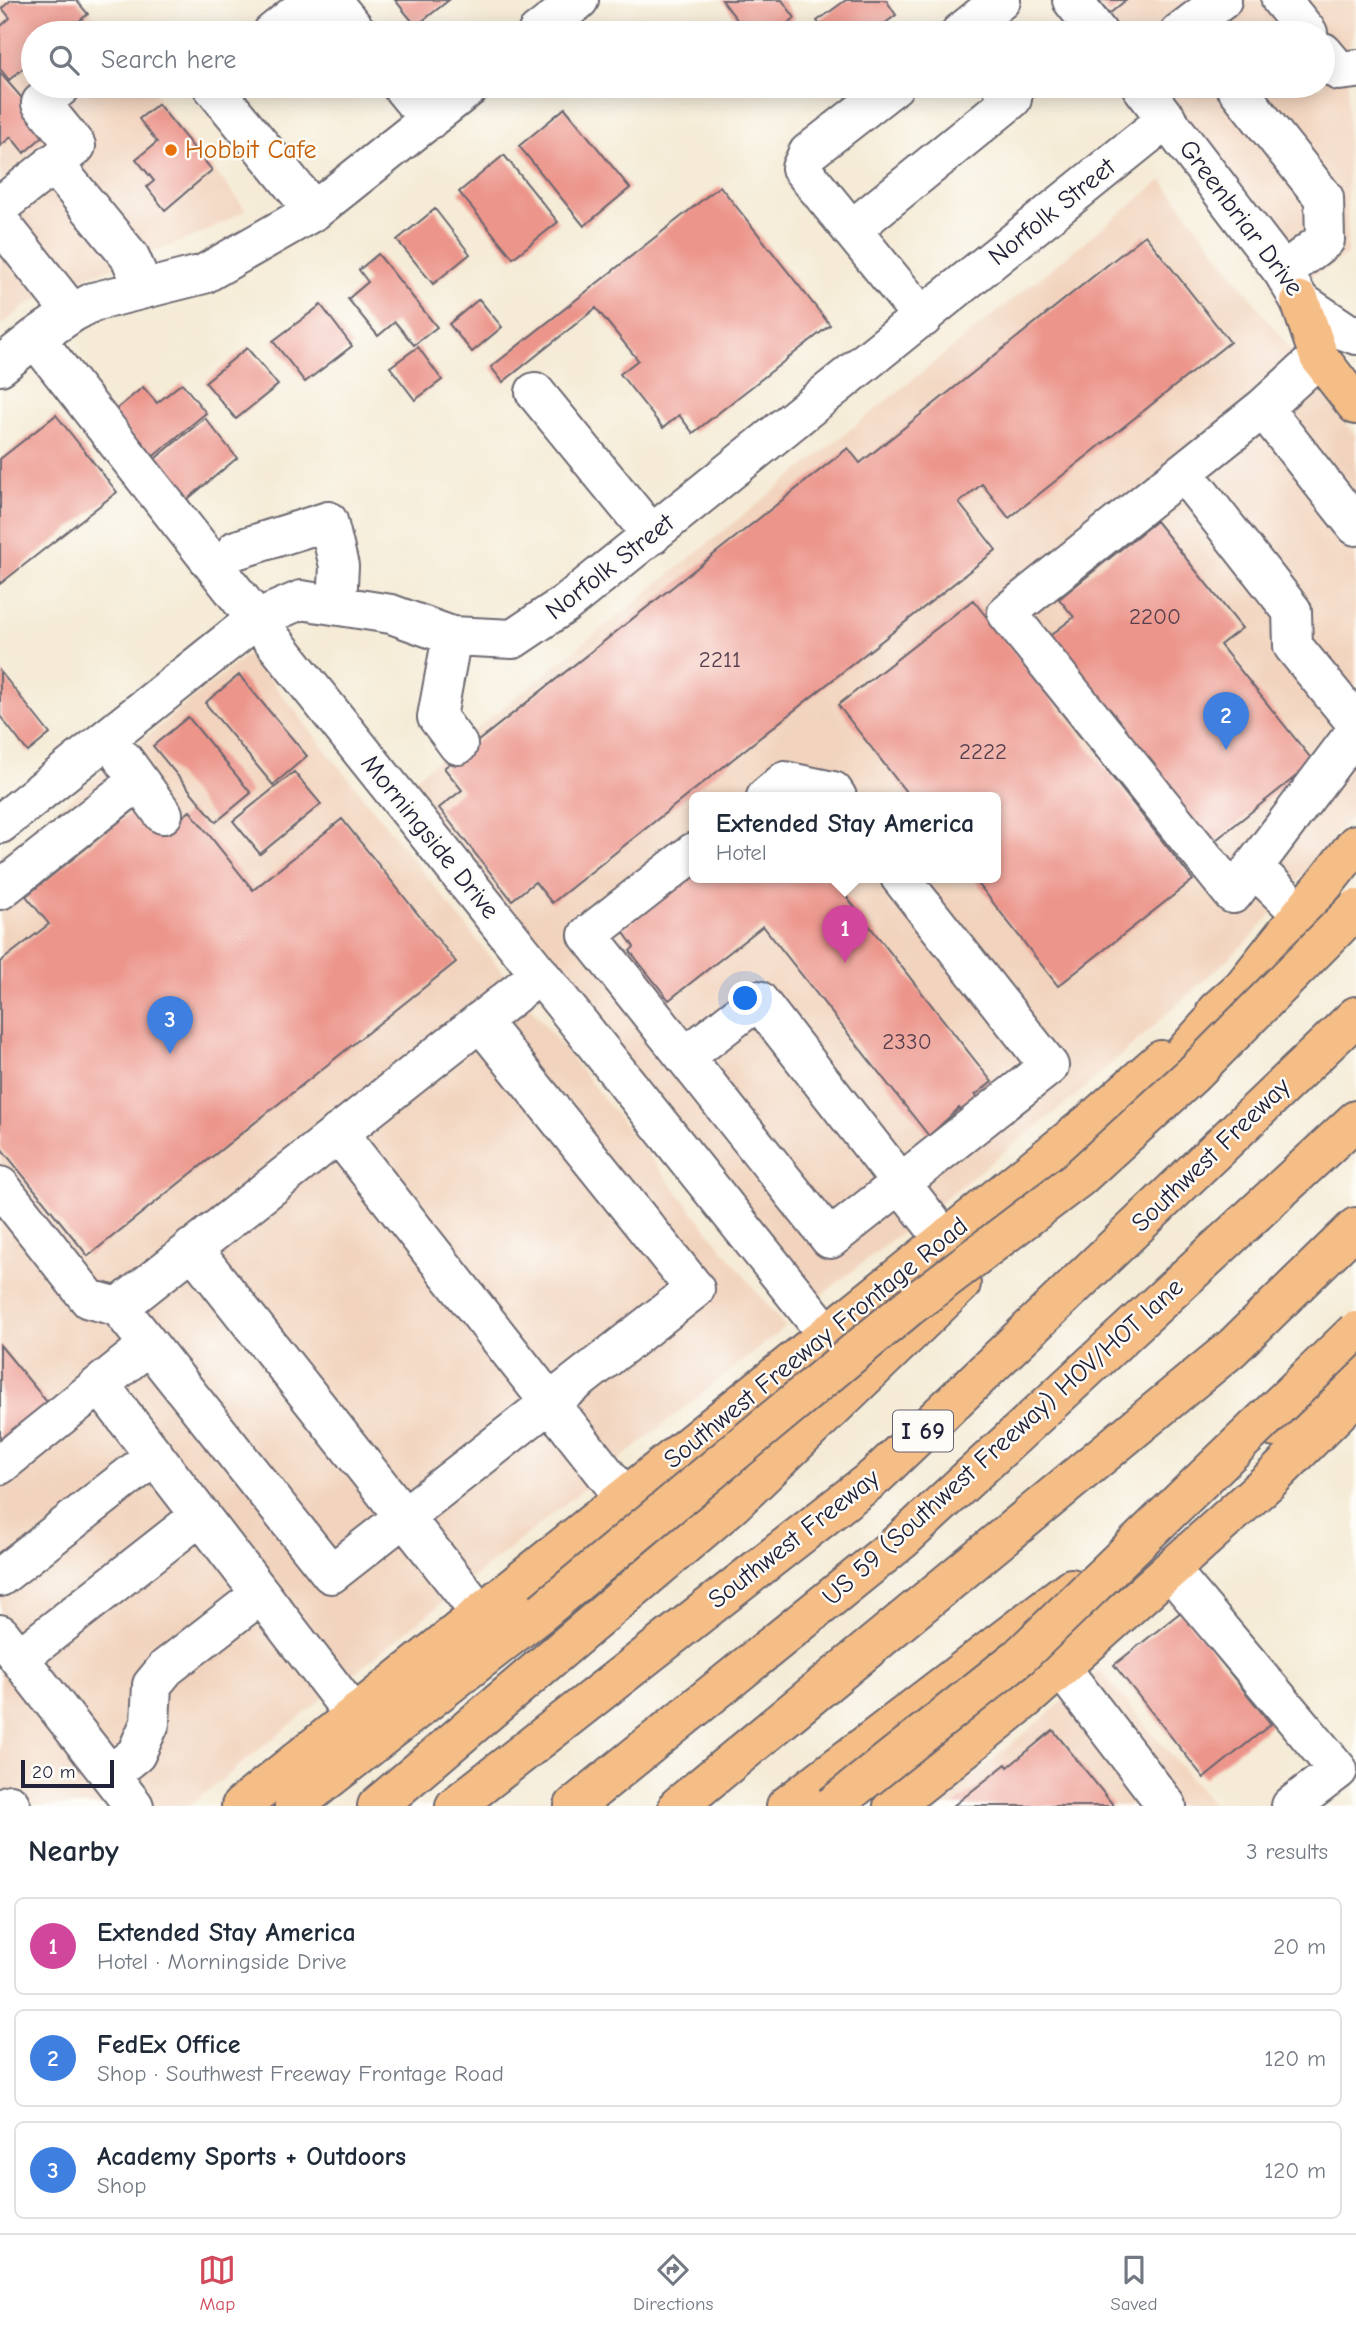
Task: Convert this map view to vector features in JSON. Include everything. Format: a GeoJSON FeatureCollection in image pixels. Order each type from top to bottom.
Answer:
{"type":"FeatureCollection","features":[{"type":"Feature","properties":{"kind":"main road"},"geometry":{"type":"LineString","coordinates":[[1292,287],[1319,358],[1356,405]]}},
{"type":"Feature","properties":{"kind":"main road","name":"Southwest Freeway Frontage Road"},"geometry":{"type":"LineString","coordinates":[[241,1806],[1092,1121],[1242,989],[1356,844]]}},
{"type":"Feature","properties":{"kind":"main road"},"geometry":{"type":"LineString","coordinates":[[294,1806],[542,1611],[909,1307],[1079,1178],[1192,1076],[1356,909]]}},
{"type":"Feature","properties":{"kind":"main road"},"geometry":{"type":"LineString","coordinates":[[377,1806],[733,1504],[1088,1162],[1242,989]]}},
{"type":"Feature","properties":{"kind":"main road","name":"Southwest Freeway"},"geometry":{"type":"LineString","coordinates":[[455,1806],[876,1476],[1356,1016]]}},
{"type":"Feature","properties":{"kind":"main road","name":"US 59 (Southwest Freeway) HOV/HOT lane"},"geometry":{"type":"LineString","coordinates":[[574,1806],[901,1541],[1356,1120]]}},
{"type":"Feature","properties":{"kind":"main road"},"geometry":{"type":"LineString","coordinates":[[678,1806],[1232,1348],[1356,1227]]}},
{"type":"Feature","properties":{"kind":"main road"},"geometry":{"type":"LineString","coordinates":[[832,1806],[1019,1657],[1356,1331]]}},
{"type":"Feature","properties":{"kind":"main road"},"geometry":{"type":"LineString","coordinates":[[786,1806],[1338,1379],[1356,1370]]}},
{"type":"Feature","properties":{"kind":"main road"},"geometry":{"type":"LineString","coordinates":[[893,1806],[1061,1668],[1269,1481],[1356,1395]]}},
{"type":"Feature","properties":{"kind":"street"},"geometry":{"type":"LineString","coordinates":[[287,21],[313,0]]}},
{"type":"Feature","properties":{"kind":"street"},"geometry":{"type":"LineString","coordinates":[[331,0],[348,21]]}},
{"type":"Feature","properties":{"kind":"street"},"geometry":{"type":"LineString","coordinates":[[552,21],[579,0]]}},
{"type":"Feature","properties":{"kind":"street"},"geometry":{"type":"LineString","coordinates":[[1072,0],[1089,21]]}},
{"type":"Feature","properties":{"kind":"street"},"geometry":{"type":"LineString","coordinates":[[1198,21],[1222,0]]}},
{"type":"Feature","properties":{"kind":"street"},"geometry":{"type":"LineString","coordinates":[[1281,0],[1298,21]]}},
{"type":"Feature","properties":{"kind":"street"},"geometry":{"type":"LineString","coordinates":[[1335,66],[1339,71],[1356,69]]}},
{"type":"Feature","properties":{"kind":"street"},"geometry":{"type":"LineString","coordinates":[[0,206],[75,146],[41,103],[47,98]]}},
{"type":"Feature","properties":{"kind":"street"},"geometry":{"type":"LineString","coordinates":[[222,98],[314,211]]}},
{"type":"Feature","properties":{"kind":"street"},"geometry":{"type":"LineString","coordinates":[[411,98],[429,120]]}},
{"type":"Feature","properties":{"kind":"street"},"geometry":{"type":"LineString","coordinates":[[1,363],[72,313],[93,302],[204,274],[314,211],[456,98]]}},
{"type":"Feature","properties":{"kind":"street"},"geometry":{"type":"LineString","coordinates":[[879,98],[808,153],[801,168],[923,318]]}},
{"type":"Feature","properties":{"kind":"street"},"geometry":{"type":"LineString","coordinates":[[851,230],[1011,98]]}},
{"type":"Feature","properties":{"kind":"street","name":"Greenbriar Drive"},"geometry":{"type":"LineString","coordinates":[[1150,98],[1292,287],[1345,331],[1356,335]]}},
{"type":"Feature","properties":{"kind":"street"},"geometry":{"type":"LineString","coordinates":[[1245,98],[1324,198],[1325,240],[1292,287]]}},
{"type":"Feature","properties":{"kind":"street","name":"Norfolk Street"},"geometry":{"type":"LineString","coordinates":[[0,824],[257,619],[301,600],[391,614],[452,636],[513,639],[565,604],[652,535],[1167,119]]}},
{"type":"Feature","properties":{"kind":"street"},"geometry":{"type":"LineString","coordinates":[[53,163],[130,257],[144,289]]}},
{"type":"Feature","properties":{"kind":"street"},"geometry":{"type":"LineString","coordinates":[[0,222],[72,313]]}},
{"type":"Feature","properties":{"kind":"street","name":"Morningside Drive"},"geometry":{"type":"LineString","coordinates":[[35,338],[827,1334]]}},
{"type":"Feature","properties":{"kind":"street"},"geometry":{"type":"LineString","coordinates":[[1319,358],[1263,408],[1007,613],[1233,894],[1356,731]]}},
{"type":"Feature","properties":{"kind":"street"},"geometry":{"type":"LineString","coordinates":[[535,392],[652,535]]}},
{"type":"Feature","properties":{"kind":"street"},"geometry":{"type":"LineString","coordinates":[[1263,408],[1356,526]]}},
{"type":"Feature","properties":{"kind":"street"},"geometry":{"type":"LineString","coordinates":[[1183,472],[1292,611],[1293,646],[1356,723]]}},
{"type":"Feature","properties":{"kind":"street"},"geometry":{"type":"LineString","coordinates":[[236,550],[328,521],[339,566],[337,605]]}},
{"type":"Feature","properties":{"kind":"street"},"geometry":{"type":"LineString","coordinates":[[452,636],[437,717],[458,745]]}},
{"type":"Feature","properties":{"kind":"street"},"geometry":{"type":"LineString","coordinates":[[108,738],[163,814]]}},
{"type":"Feature","properties":{"kind":"street"},"geometry":{"type":"LineString","coordinates":[[0,890],[138,781]]}},
{"type":"Feature","properties":{"kind":"street"},"geometry":{"type":"LineString","coordinates":[[772,792],[785,781],[833,792]]}},
{"type":"Feature","properties":{"kind":"street"},"geometry":{"type":"LineString","coordinates":[[689,857],[588,935],[830,1239],[1049,1066],[906,883]]}},
{"type":"Feature","properties":{"kind":"street"},"geometry":{"type":"LineString","coordinates":[[1253,867],[1301,913]]}},
{"type":"Feature","properties":{"kind":"street"},"geometry":{"type":"LineString","coordinates":[[119,1307],[540,974]]}},
{"type":"Feature","properties":{"kind":"street"},"geometry":{"type":"LineString","coordinates":[[685,1057],[758,1000],[945,1240]]}},
{"type":"Feature","properties":{"kind":"street"},"geometry":{"type":"LineString","coordinates":[[0,1186],[89,1299],[119,1307],[331,1574],[695,1289],[480,1021]]}},
{"type":"Feature","properties":{"kind":"street"},"geometry":{"type":"LineString","coordinates":[[338,1133],[624,1497]]}},
{"type":"Feature","properties":{"kind":"street"},"geometry":{"type":"LineString","coordinates":[[192,1248],[480,1613]]}},
{"type":"Feature","properties":{"kind":"street"},"geometry":{"type":"LineString","coordinates":[[0,1465],[149,1345]]}},
{"type":"Feature","properties":{"kind":"street"},"geometry":{"type":"LineString","coordinates":[[100,1385],[354,1714]]}},
{"type":"Feature","properties":{"kind":"street"},"geometry":{"type":"LineString","coordinates":[[0,1577],[155,1456]]}},
{"type":"Feature","properties":{"kind":"street"},"geometry":{"type":"LineString","coordinates":[[134,1806],[9,1646],[201,1515]]}},
{"type":"Feature","properties":{"kind":"street"},"geometry":{"type":"LineString","coordinates":[[1170,1570],[1338,1770],[1291,1806]]}},
{"type":"Feature","properties":{"kind":"street"},"geometry":{"type":"LineString","coordinates":[[110,1775],[136,1754],[150,1723],[152,1685],[166,1668],[261,1594]]}},
{"type":"Feature","properties":{"kind":"street"},"geometry":{"type":"LineString","coordinates":[[1061,1668],[1167,1806]]}},
{"type":"Feature","properties":{"kind":"street"},"geometry":{"type":"LineString","coordinates":[[5,1806],[11,1806]]}},
{"type":"Feature","properties":{"kind":"shaded area"},"geometry":{"type":"Polygon","coordinates":[[[0,0],[82,0],[98,21],[21,21],[21,98],[158,98],[246,210],[205,232],[67,284],[27,305],[0,326],[0,0]]]}},
{"type":"Feature","properties":{"kind":"shaded area"},"geometry":{"type":"Polygon","coordinates":[[[1087,0],[1356,0],[1356,18],[1348,54],[1347,255],[1308,278],[1165,98],[1335,98],[1335,21],[1104,21],[1087,0]]]}},
{"type":"Feature","properties":{"kind":"shaded area"},"geometry":{"type":"Polygon","coordinates":[[[1162,180],[1356,436],[1356,811],[1252,937],[1078,1094],[814,1301],[405,786],[1162,180]]]}},
{"type":"Feature","properties":{"kind":"shaded area"},"geometry":{"type":"Polygon","coordinates":[[[249,653],[785,1327],[189,1806],[0,1806],[0,856],[249,653]]]}},
{"type":"Feature","properties":{"kind":"shaded area"},"geometry":{"type":"Polygon","coordinates":[[[1100,1670],[1213,1806],[937,1806],[1100,1670]]]}},
{"type":"Feature","properties":{"kind":"building"},"geometry":{"type":"Polygon","coordinates":[[[11,0],[76,0],[88,14],[79,21],[21,21],[21,70],[9,80],[0,69],[0,27],[10,18],[2,8],[11,0]]]}},
{"type":"Feature","properties":{"kind":"building"},"geometry":{"type":"Polygon","coordinates":[[[395,0],[449,0],[422,21],[412,21],[395,0]]]}},
{"type":"Feature","properties":{"kind":"building"},"geometry":{"type":"Polygon","coordinates":[[[722,0],[782,0],[795,18],[791,21],[738,21],[722,0]]]}},
{"type":"Feature","properties":{"kind":"building"},"geometry":{"type":"Polygon","coordinates":[[[846,0],[886,0],[896,15],[888,21],[817,21],[846,0]]]}},
{"type":"Feature","properties":{"kind":"building"},"geometry":{"type":"Polygon","coordinates":[[[1098,0],[1126,0],[1109,14],[1098,0]]]}},
{"type":"Feature","properties":{"kind":"building"},"geometry":{"type":"Polygon","coordinates":[[[0,73],[50,130],[24,153],[11,137],[0,146],[0,73]]]}},
{"type":"Feature","properties":{"kind":"building","name":"Hobbit Cafe"},"geometry":{"type":"Polygon","coordinates":[[[158,104],[212,170],[165,210],[147,187],[154,181],[136,159],[157,142],[139,119],[158,104]]]}},
{"type":"Feature","properties":{"kind":"building"},"geometry":{"type":"Polygon","coordinates":[[[565,108],[630,188],[584,226],[519,146],[565,108]]]}},
{"type":"Feature","properties":{"kind":"building"},"geometry":{"type":"Polygon","coordinates":[[[504,155],[558,222],[513,258],[459,192],[504,155]]]}},
{"type":"Feature","properties":{"kind":"building"},"geometry":{"type":"Polygon","coordinates":[[[720,186],[830,325],[693,433],[679,415],[663,428],[620,374],[638,360],[596,308],[503,382],[491,367],[720,186]]]}},
{"type":"Feature","properties":{"kind":"building"},"geometry":{"type":"Polygon","coordinates":[[[435,209],[470,254],[433,284],[397,240],[435,209]]]}},
{"type":"Feature","properties":{"kind":"building"},"geometry":{"type":"Polygon","coordinates":[[[1145,235],[1230,342],[1009,518],[982,484],[959,503],[996,550],[552,903],[535,882],[512,900],[439,808],[462,790],[444,768],[848,448],[860,463],[1145,235]]]}},
{"type":"Feature","properties":{"kind":"building"},"geometry":{"type":"Polygon","coordinates":[[[378,254],[437,327],[414,345],[395,322],[378,336],[348,299],[368,282],[359,270],[378,254]]]}},
{"type":"Feature","properties":{"kind":"building"},"geometry":{"type":"Polygon","coordinates":[[[479,299],[502,327],[472,352],[449,324],[479,299]]]}},
{"type":"Feature","properties":{"kind":"building"},"geometry":{"type":"Polygon","coordinates":[[[321,305],[352,346],[305,382],[273,341],[321,305]]]}},
{"type":"Feature","properties":{"kind":"building"},"geometry":{"type":"Polygon","coordinates":[[[418,347],[442,380],[415,400],[390,367],[418,347]]]}},
{"type":"Feature","properties":{"kind":"building"},"geometry":{"type":"Polygon","coordinates":[[[247,348],[278,385],[236,419],[205,382],[247,348]]]}},
{"type":"Feature","properties":{"kind":"building"},"geometry":{"type":"Polygon","coordinates":[[[182,383],[206,413],[150,459],[112,413],[143,387],[157,403],[182,383]]]}},
{"type":"Feature","properties":{"kind":"building"},"geometry":{"type":"Polygon","coordinates":[[[56,415],[117,492],[0,584],[0,459],[56,415]]]}},
{"type":"Feature","properties":{"kind":"building"},"geometry":{"type":"Polygon","coordinates":[[[205,418],[237,458],[184,502],[151,462],[205,418]]]}},
{"type":"Feature","properties":{"kind":"building"},"geometry":{"type":"Polygon","coordinates":[[[1156,521],[1242,628],[1220,645],[1314,762],[1207,847],[1042,642],[1074,617],[1059,599],[1156,521]]]}},
{"type":"Feature","properties":{"kind":"building"},"geometry":{"type":"Polygon","coordinates":[[[973,600],[1193,880],[1058,986],[978,883],[1001,883],[1001,792],[906,792],[838,705],[973,600]]]}},
{"type":"Feature","properties":{"kind":"building"},"geometry":{"type":"Polygon","coordinates":[[[0,671],[50,734],[28,752],[0,716],[0,671]]]}},
{"type":"Feature","properties":{"kind":"building"},"geometry":{"type":"Polygon","coordinates":[[[239,675],[307,756],[273,785],[205,703],[239,675]]]}},
{"type":"Feature","properties":{"kind":"building"},"geometry":{"type":"Polygon","coordinates":[[[188,717],[251,793],[216,822],[153,746],[188,717]]]}},
{"type":"Feature","properties":{"kind":"building"},"geometry":{"type":"Polygon","coordinates":[[[294,772],[321,804],[260,854],[233,821],[294,772]]]}},
{"type":"Feature","properties":{"kind":"building"},"geometry":{"type":"Polygon","coordinates":[[[139,806],[161,834],[190,811],[253,890],[342,819],[456,962],[88,1256],[0,1147],[0,962],[49,924],[26,896],[139,806]]]}},
{"type":"Feature","properties":{"kind":"building"},"geometry":{"type":"Polygon","coordinates":[[[689,876],[689,883],[836,883],[992,1082],[975,1095],[979,1099],[963,1112],[959,1108],[929,1136],[763,926],[669,1000],[630,951],[634,947],[622,930],[689,876]]]}},
{"type":"Feature","properties":{"kind":"building"},"geometry":{"type":"Polygon","coordinates":[[[0,1345],[52,1408],[0,1449],[0,1345]]]}},
{"type":"Feature","properties":{"kind":"building"},"geometry":{"type":"Polygon","coordinates":[[[1181,1612],[1271,1724],[1204,1778],[1114,1665],[1181,1612]]]}},
{"type":"Feature","properties":{"kind":"building"},"geometry":{"type":"Polygon","coordinates":[[[1053,1730],[1114,1806],[953,1806],[1006,1764],[1008,1767],[1053,1730]]]}},
{"type":"Feature","properties":{"kind":"place","name":"Hobbit Cafe"},"geometry":{"type":"Point","coordinates":[171,150]}},
{"type":"Feature","properties":{"kind":"place","name":"FedEx Office"},"geometry":{"type":"Point","coordinates":[1226,750]}},
{"type":"Feature","properties":{"kind":"place","name":"Extended Stay America"},"geometry":{"type":"Point","coordinates":[845,963]}},
{"type":"Feature","properties":{"kind":"place","name":"Academy Sports + Outdoors"},"geometry":{"type":"Point","coordinates":[170,1054]}}]}
